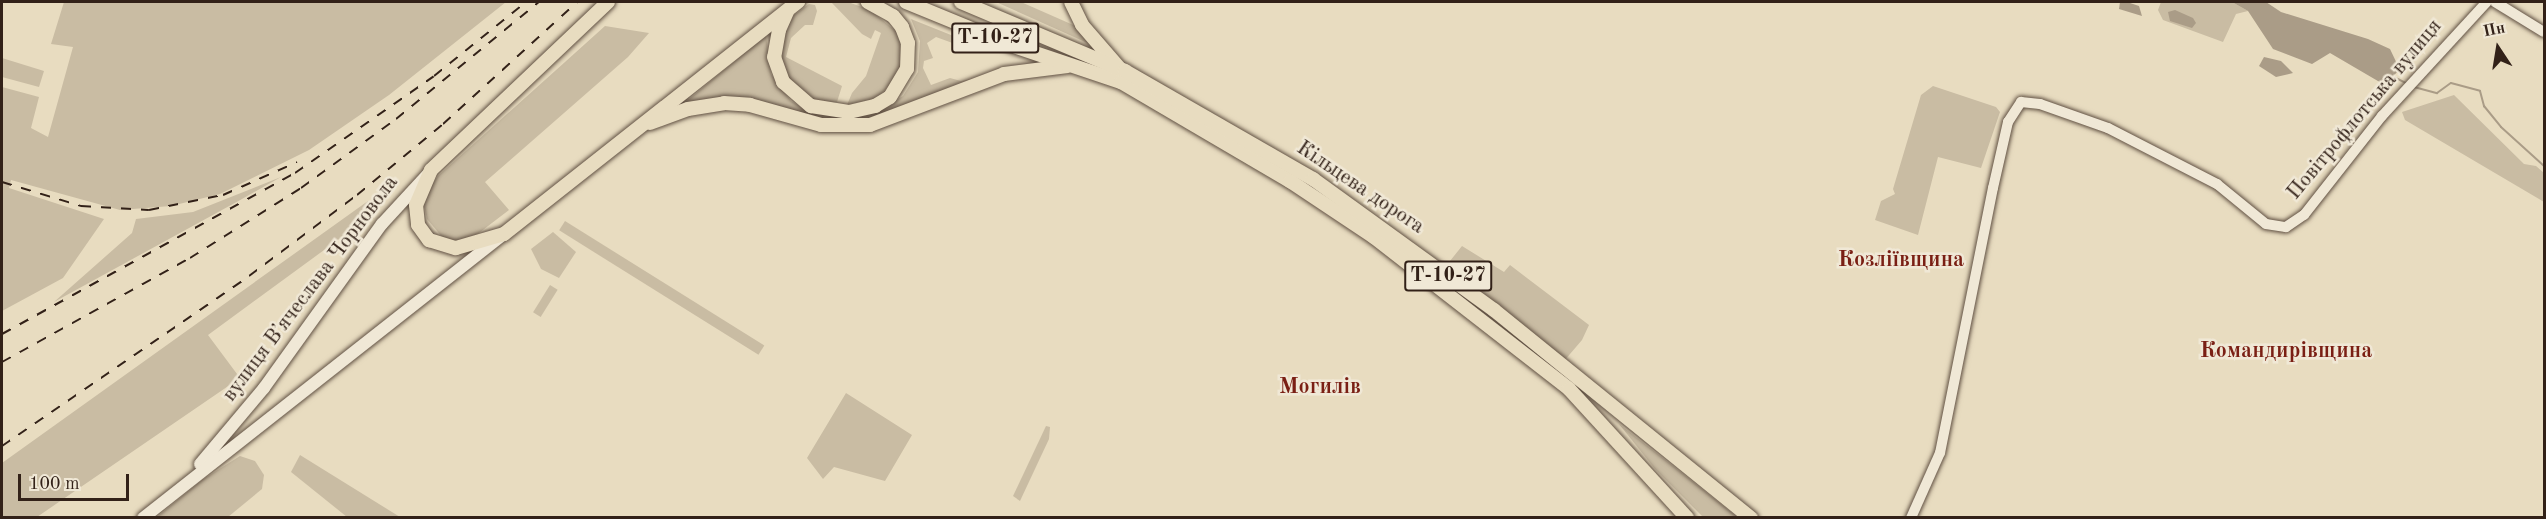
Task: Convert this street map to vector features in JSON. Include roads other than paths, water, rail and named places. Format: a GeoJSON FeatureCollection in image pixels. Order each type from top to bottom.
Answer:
{"type":"FeatureCollection","features":[{"type":"Feature","properties":{"kind":"main road","name":"вулиця Вʼячеслава Чорновола"},"geometry":{"type":"LineString","coordinates":[[184,483],[247,409],[382,224],[431,170],[608,2]]}},
{"type":"Feature","properties":{"kind":"main road"},"geometry":{"type":"LineString","coordinates":[[794,4],[776,38],[774,57],[778,74],[789,90],[811,106],[849,112],[875,106],[890,97],[907,69],[908,43],[902,27],[893,16],[868,2]]}},
{"type":"Feature","properties":{"kind":"main road","name":"Кільцева дорога"},"geometry":{"type":"LineString","coordinates":[[906,2],[1011,45],[1121,82],[1211,132],[1374,237],[1569,389],[1687,518]]}},
{"type":"Feature","properties":{"kind":"main road","name":"Кільцева дорога"},"geometry":{"type":"LineString","coordinates":[[961,2],[1120,70],[1239,133],[1382,226],[1494,310],[1751,518]]}},
{"type":"Feature","properties":{"kind":"main road"},"geometry":{"type":"LineString","coordinates":[[1071,2],[1082,25],[1120,70]]}},
{"type":"Feature","properties":{"kind":"main road","name":"вулиця Вʼячеслава Чорновола"},"geometry":{"type":"LineString","coordinates":[[143,518],[184,483],[794,4]]}},
{"type":"Feature","properties":{"kind":"main road"},"geometry":{"type":"LineString","coordinates":[[634,129],[688,109],[724,103],[750,105],[820,125],[870,125],[1011,72],[1056,65],[1086,69]]}},
{"type":"Feature","properties":{"kind":"main road"},"geometry":{"type":"LineString","coordinates":[[431,170],[416,205],[418,225],[429,240],[456,248],[504,234]]}},
{"type":"Feature","properties":{"kind":"main road"},"geometry":{"type":"LineString","coordinates":[[247,409],[248,422],[262,424]]}},
{"type":"Feature","properties":{"kind":"street","name":"Повітрофлотська вулиця"},"geometry":{"type":"LineString","coordinates":[[1911,518],[1940,453],[1983,232],[2008,122],[2021,102],[2081,118],[2153,150],[2217,184],[2266,224],[2286,227],[2304,215],[2382,116],[2487,2]]}},
{"type":"Feature","properties":{"kind":"street"},"geometry":{"type":"LineString","coordinates":[[2494,2],[2544,32]]}},
{"type":"Feature","properties":{"kind":"waterway"},"geometry":{"type":"LineString","coordinates":[[2392,76],[2408,84]]}},
{"type":"Feature","properties":{"kind":"waterway"},"geometry":{"type":"LineString","coordinates":[[2414,87],[2437,93],[2451,83],[2480,91],[2484,106],[2501,127],[2544,166]]}},
{"type":"Feature","properties":{"kind":"railway"},"geometry":{"type":"LineString","coordinates":[[2,334],[295,173],[434,76],[526,2]]}},
{"type":"Feature","properties":{"kind":"railway"},"geometry":{"type":"LineString","coordinates":[[2,362],[190,258],[301,188],[396,119],[539,2]]}},
{"type":"Feature","properties":{"kind":"railway"},"geometry":{"type":"LineString","coordinates":[[2,446],[249,276],[357,195],[443,124],[577,2]]}},
{"type":"Feature","properties":{"kind":"railway"},"geometry":{"type":"LineString","coordinates":[[2,182],[81,206],[149,210],[223,195],[297,162]]}},
{"type":"Feature","properties":{"kind":"district","name":"Козліївщина"},"geometry":{"type":"Point","coordinates":[1901,261]}},
{"type":"Feature","properties":{"kind":"district","name":"Командирівщина"},"geometry":{"type":"Point","coordinates":[2286,352]}},
{"type":"Feature","properties":{"kind":"district","name":"Могилів"},"geometry":{"type":"Point","coordinates":[1320,388]}}]}
